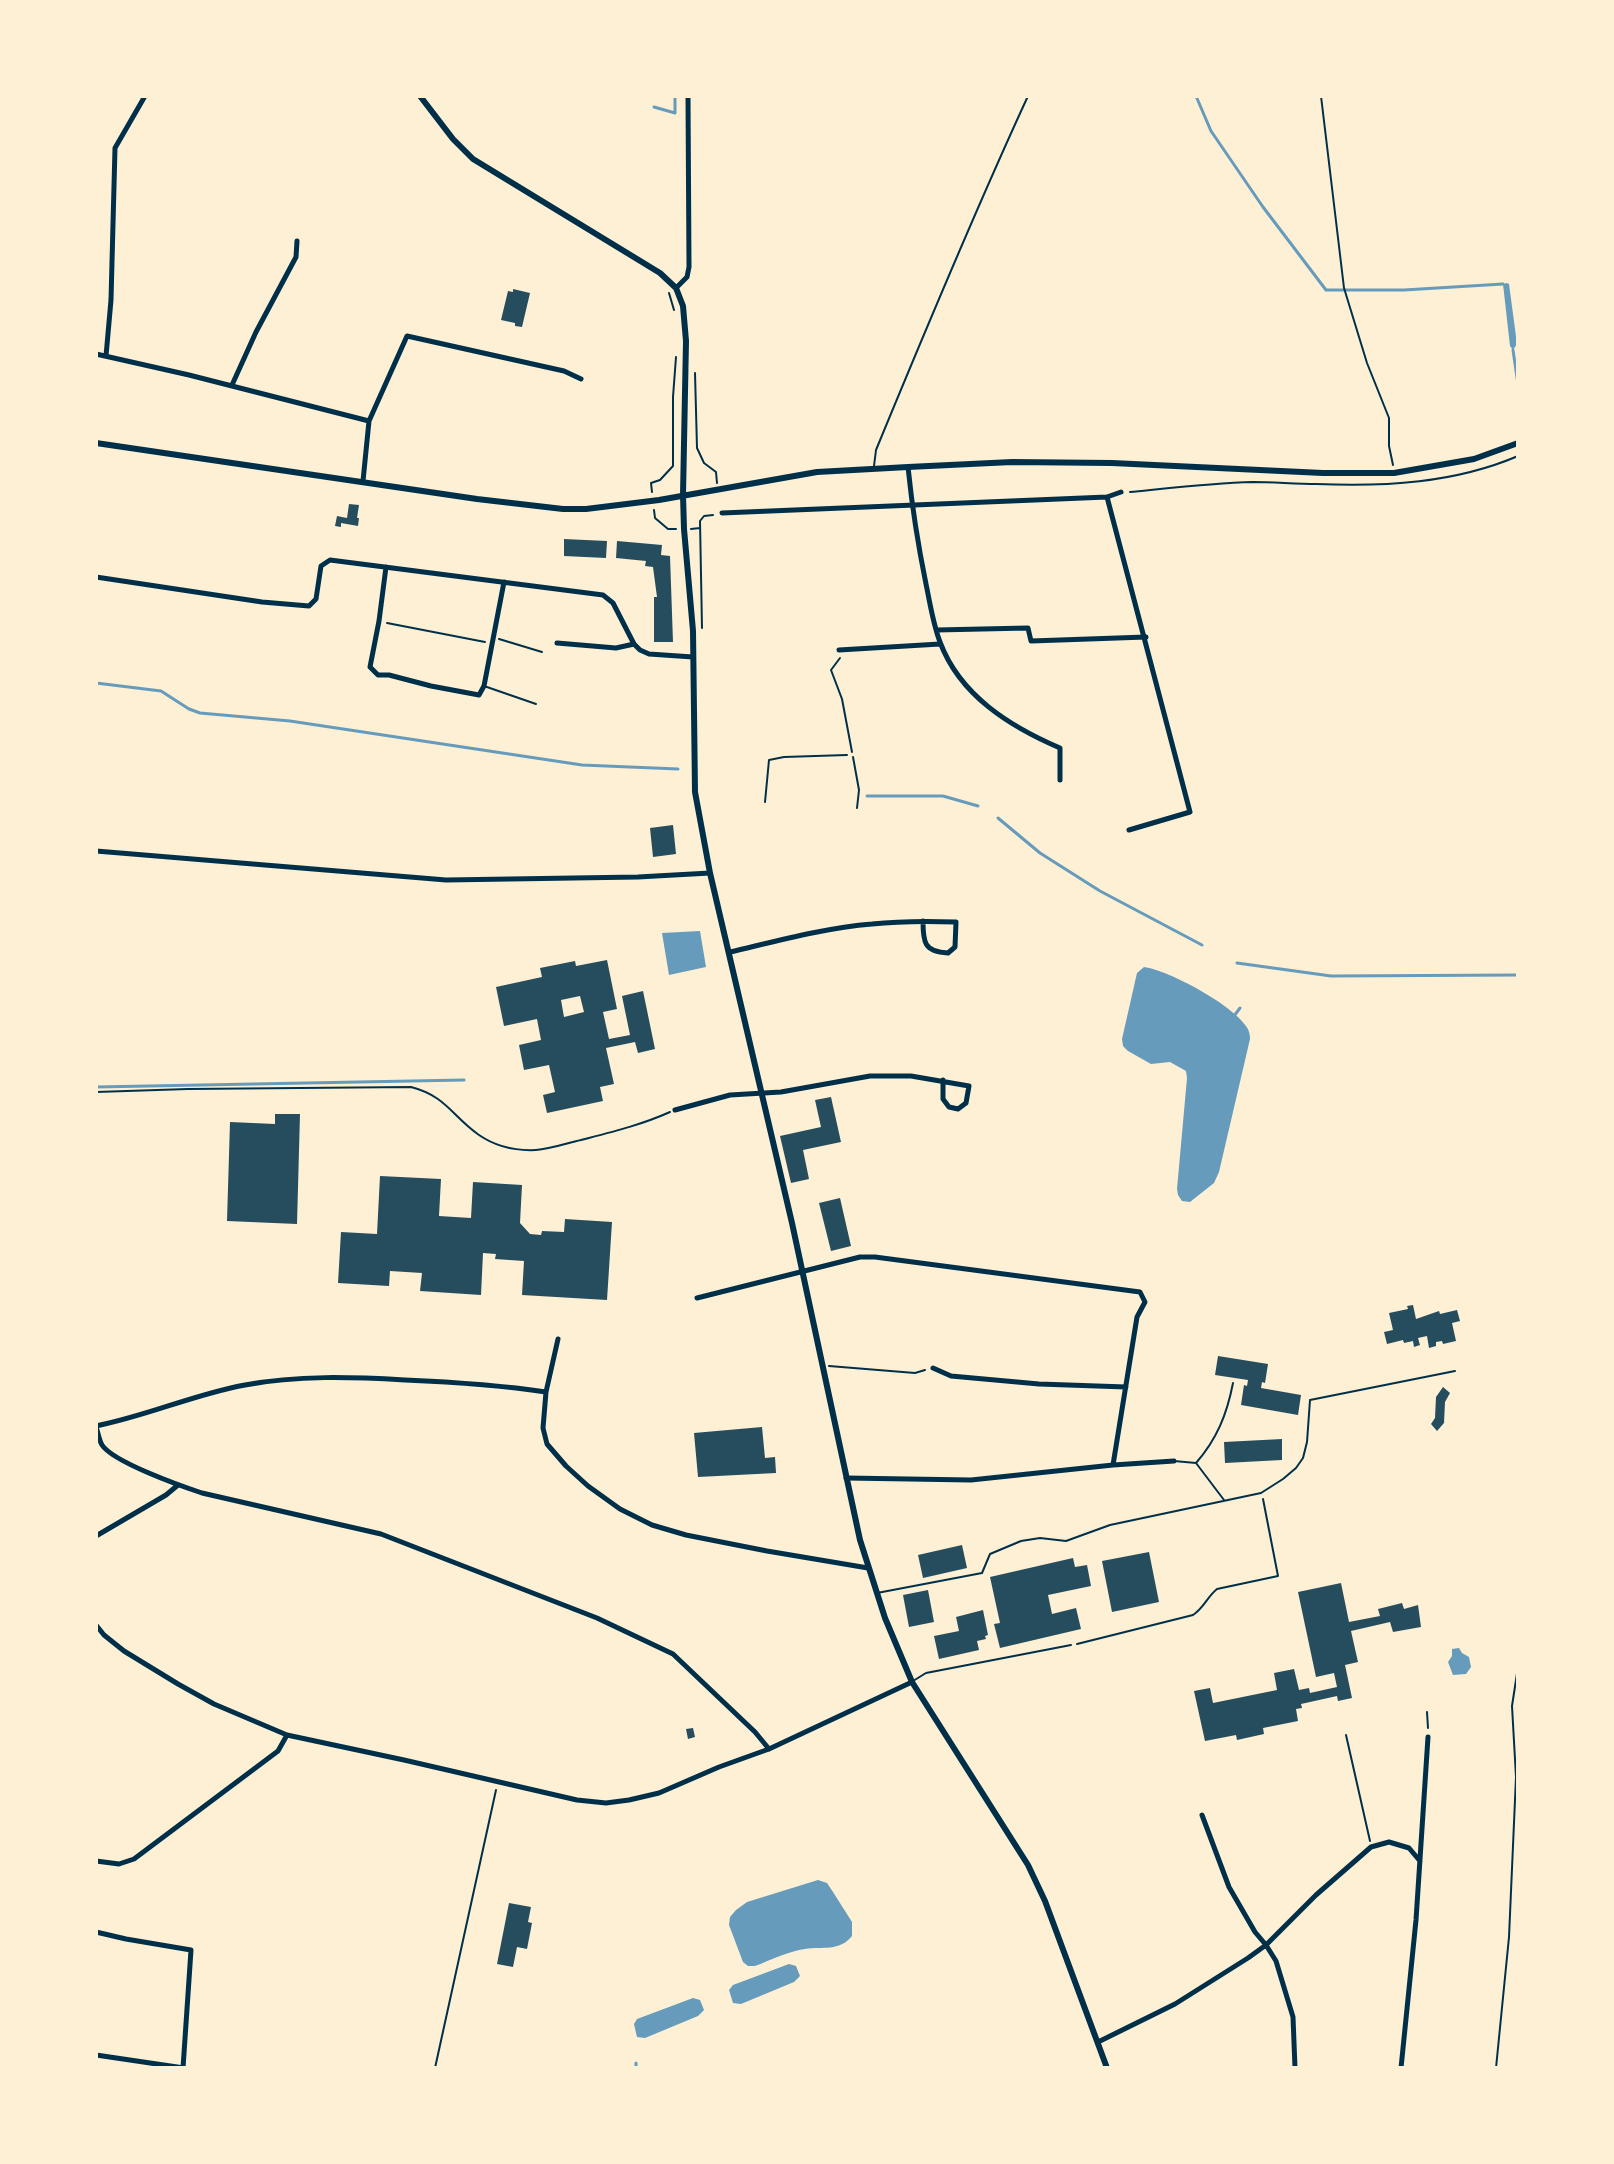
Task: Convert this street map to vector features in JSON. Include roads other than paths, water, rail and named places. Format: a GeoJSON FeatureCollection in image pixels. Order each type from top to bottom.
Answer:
{"type":"FeatureCollection","features":[{"type":"Feature","properties":{"kind":"street"},"geometry":{"type":"LineString","coordinates":[[106,356],[111,300],[116,148],[145,96]]}},
{"type":"Feature","properties":{"kind":"street"},"geometry":{"type":"LineString","coordinates":[[420,96],[453,139],[473,159],[660,273],[676,288],[683,306],[686,341],[683,495],[693,657],[694,782],[710,873],[730,952],[823,1365],[846,1478],[868,1568],[896,1650],[912,1682],[1028,1866],[1045,1901],[1107,2068]]}},
{"type":"Feature","properties":{"kind":"street"},"geometry":{"type":"LineString","coordinates":[[676,288],[687,277],[689,267],[687,96]]}},
{"type":"Feature","properties":{"kind":"street"},"geometry":{"type":"LineString","coordinates":[[232,386],[256,332],[296,257],[297,241]]}},
{"type":"Feature","properties":{"kind":"street"},"geometry":{"type":"LineString","coordinates":[[363,481],[369,421],[407,336],[564,371],[581,379]]}},
{"type":"Feature","properties":{"kind":"street"},"geometry":{"type":"LineString","coordinates":[[96,354],[369,421]]}},
{"type":"Feature","properties":{"kind":"street"},"geometry":{"type":"LineString","coordinates":[[96,443],[477,499],[562,509],[586,509],[683,495],[817,472],[908,466],[1012,462],[1112,463],[1365,474],[1394,473],[1474,459],[1515,444]]}},
{"type":"Feature","properties":{"kind":"street"},"geometry":{"type":"LineString","coordinates":[[908,466],[911,504],[940,644],[967,686],[991,709],[1026,733],[1060,748],[1060,780]]}},
{"type":"Feature","properties":{"kind":"street"},"geometry":{"type":"LineString","coordinates":[[720,514],[1107,497],[1121,492]]}},
{"type":"Feature","properties":{"kind":"street"},"geometry":{"type":"LineString","coordinates":[[1107,497],[1146,637],[1190,812],[1129,830]]}},
{"type":"Feature","properties":{"kind":"street"},"geometry":{"type":"LineString","coordinates":[[96,577],[262,602],[309,606],[316,599],[321,566],[330,560],[603,595],[614,603],[634,644],[640,650],[649,654],[693,657]]}},
{"type":"Feature","properties":{"kind":"street"},"geometry":{"type":"LineString","coordinates":[[386,567],[370,666],[378,675],[389,675],[431,686],[479,694],[484,686],[504,582]]}},
{"type":"Feature","properties":{"kind":"street"},"geometry":{"type":"LineString","coordinates":[[936,630],[1028,628],[1031,641],[1146,637]]}},
{"type":"Feature","properties":{"kind":"street"},"geometry":{"type":"LineString","coordinates":[[557,643],[616,648],[634,644]]}},
{"type":"Feature","properties":{"kind":"street"},"geometry":{"type":"LineString","coordinates":[[839,650],[940,644]]}},
{"type":"Feature","properties":{"kind":"street"},"geometry":{"type":"LineString","coordinates":[[96,851],[446,880],[638,877],[710,873]]}},
{"type":"Feature","properties":{"kind":"street"},"geometry":{"type":"LineString","coordinates":[[730,952],[823,931],[871,924],[923,921],[956,922],[955,946],[948,953],[937,953],[928,948],[923,938],[923,921]]}},
{"type":"Feature","properties":{"kind":"street"},"geometry":{"type":"LineString","coordinates":[[675,1110],[730,1095],[781,1092],[870,1077],[911,1076],[943,1080],[969,1086],[966,1103],[958,1109],[949,1107],[943,1099],[943,1080]]}},
{"type":"Feature","properties":{"kind":"street"},"geometry":{"type":"LineString","coordinates":[[697,1298],[860,1257],[875,1257],[1140,1292],[1145,1302],[1137,1317],[1113,1465]]}},
{"type":"Feature","properties":{"kind":"street"},"geometry":{"type":"LineString","coordinates":[[558,1339],[546,1392],[543,1428],[547,1444],[588,1486],[620,1509],[652,1525],[686,1535],[779,1554],[868,1568]]}},
{"type":"Feature","properties":{"kind":"street"},"geometry":{"type":"LineString","coordinates":[[933,1368],[951,1376],[1039,1384],[1126,1387]]}},
{"type":"Feature","properties":{"kind":"street"},"geometry":{"type":"LineString","coordinates":[[546,1392],[494,1384],[352,1377],[298,1378],[244,1385],[96,1427],[101,1444],[112,1455],[178,1485],[202,1493],[381,1534],[597,1618],[674,1654],[755,1732],[769,1749]]}},
{"type":"Feature","properties":{"kind":"street"},"geometry":{"type":"LineString","coordinates":[[846,1478],[972,1480],[1174,1461]]}},
{"type":"Feature","properties":{"kind":"street"},"geometry":{"type":"LineString","coordinates":[[96,1536],[166,1496],[178,1485]]}},
{"type":"Feature","properties":{"kind":"street"},"geometry":{"type":"LineString","coordinates":[[96,1625],[123,1651],[177,1684],[214,1704],[286,1735],[577,1800],[606,1803],[659,1793],[718,1767],[769,1749],[912,1682]]}},
{"type":"Feature","properties":{"kind":"street"},"geometry":{"type":"LineString","coordinates":[[96,1861],[119,1864],[134,1859],[278,1750],[286,1735]]}},
{"type":"Feature","properties":{"kind":"street"},"geometry":{"type":"LineString","coordinates":[[1401,2068],[1420,1861],[1428,1737]]}},
{"type":"Feature","properties":{"kind":"street"},"geometry":{"type":"LineString","coordinates":[[1202,1815],[1229,1887],[1255,1932],[1276,1961],[1293,2017],[1295,2068]]}},
{"type":"Feature","properties":{"kind":"street"},"geometry":{"type":"LineString","coordinates":[[1098,2042],[1175,2004],[1266,1945],[1316,1895],[1371,1847],[1389,1842],[1409,1848],[1420,1861]]}},
{"type":"Feature","properties":{"kind":"street"},"geometry":{"type":"LineString","coordinates":[[96,1932],[126,1940],[191,1950],[184,2068],[96,2055]]}},
{"type":"Feature","properties":{"kind":"lane"},"geometry":{"type":"LineString","coordinates":[[874,469],[876,450],[981,199],[1028,96]]}},
{"type":"Feature","properties":{"kind":"lane"},"geometry":{"type":"LineString","coordinates":[[484,686],[536,704]]}},
{"type":"Feature","properties":{"kind":"lane"},"geometry":{"type":"LineString","coordinates":[[765,802],[769,760],[784,757],[847,755]]}},
{"type":"Feature","properties":{"kind":"lane"},"geometry":{"type":"LineString","coordinates":[[876,1593],[982,1573],[990,1554],[1021,1541],[1040,1538],[1066,1541],[1110,1525],[1261,1493],[1283,1479],[1296,1468],[1303,1458],[1307,1442],[1310,1400],[1455,1371]]}},
{"type":"Feature","properties":{"kind":"lane"},"geometry":{"type":"LineString","coordinates":[[1174,1461],[1196,1462],[1209,1448],[1228,1408],[1233,1383]]}},
{"type":"Feature","properties":{"kind":"lane"},"geometry":{"type":"LineString","coordinates":[[1196,1462],[1224,1500]]}},
{"type":"Feature","properties":{"kind":"lane"},"geometry":{"type":"LineString","coordinates":[[912,1682],[926,1673],[1071,1645]]}},
{"type":"Feature","properties":{"kind":"water"},"geometry":{"type":"Polygon","coordinates":[[[1503,284],[1509,284],[1517,344],[1513,350],[1510,346],[1503,284]]]}},
{"type":"Feature","properties":{"kind":"water"},"geometry":{"type":"Polygon","coordinates":[[[700,931],[706,967],[669,975],[662,933],[700,931]]]}},
{"type":"Feature","properties":{"kind":"water"},"geometry":{"type":"Polygon","coordinates":[[[1144,967],[1169,975],[1214,999],[1238,1017],[1250,1034],[1219,1172],[1214,1183],[1190,1202],[1182,1201],[1177,1189],[1186,1071],[1170,1062],[1151,1064],[1123,1046],[1122,1039],[1137,973],[1144,967]]]}},
{"type":"Feature","properties":{"kind":"water"},"geometry":{"type":"Polygon","coordinates":[[[1459,1648],[1469,1657],[1471,1667],[1466,1674],[1453,1675],[1448,1662],[1452,1656],[1452,1649],[1459,1648]]]}},
{"type":"Feature","properties":{"kind":"water"},"geometry":{"type":"Polygon","coordinates":[[[818,1880],[827,1883],[852,1922],[852,1936],[836,1946],[799,1950],[755,1966],[748,1966],[743,1962],[729,1925],[730,1917],[736,1910],[747,1902],[818,1880]]]}},
{"type":"Feature","properties":{"kind":"water"},"geometry":{"type":"Polygon","coordinates":[[[789,1964],[796,1966],[800,1976],[794,1982],[741,2004],[733,2003],[729,1990],[733,1985],[789,1964]]]}},
{"type":"Feature","properties":{"kind":"water"},"geometry":{"type":"Polygon","coordinates":[[[693,1998],[700,2000],[704,2010],[698,2016],[645,2038],[637,2037],[634,2024],[637,2019],[693,1998]]]}},
{"type":"Feature","properties":{"kind":"waterway"},"geometry":{"type":"LineString","coordinates":[[654,107],[675,113],[675,96]]}},
{"type":"Feature","properties":{"kind":"waterway"},"geometry":{"type":"LineString","coordinates":[[1196,96],[1211,131],[1263,207],[1326,290],[1404,290],[1503,284]]}},
{"type":"Feature","properties":{"kind":"waterway"},"geometry":{"type":"LineString","coordinates":[[1513,350],[1518,384]]}},
{"type":"Feature","properties":{"kind":"waterway"},"geometry":{"type":"LineString","coordinates":[[96,683],[161,691],[189,709],[200,713],[290,721],[582,765],[678,769]]}},
{"type":"Feature","properties":{"kind":"waterway"},"geometry":{"type":"LineString","coordinates":[[867,796],[943,796],[978,806]]}},
{"type":"Feature","properties":{"kind":"waterway"},"geometry":{"type":"LineString","coordinates":[[998,818],[1040,853],[1100,891],[1202,945]]}},
{"type":"Feature","properties":{"kind":"waterway"},"geometry":{"type":"LineString","coordinates":[[1237,963],[1331,976],[1518,975]]}},
{"type":"Feature","properties":{"kind":"waterway"},"geometry":{"type":"LineString","coordinates":[[1234,1016],[1240,1008]]}},
{"type":"Feature","properties":{"kind":"waterway"},"geometry":{"type":"LineString","coordinates":[[96,1087],[464,1080]]}},
{"type":"Feature","properties":{"kind":"waterway"},"geometry":{"type":"LineString","coordinates":[[636,2063],[636,2068]]}}]}
